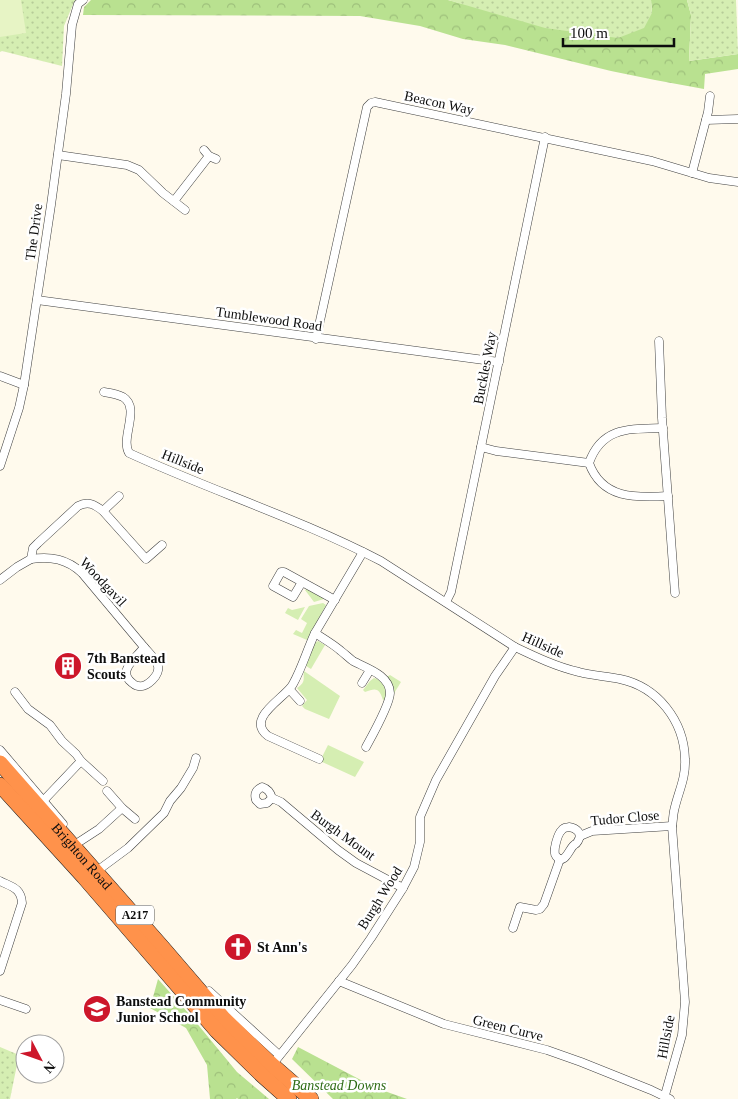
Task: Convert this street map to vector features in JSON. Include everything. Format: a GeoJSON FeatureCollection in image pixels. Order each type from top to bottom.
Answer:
{"type":"FeatureCollection","features":[{"type":"Feature","properties":{"kind":"highway","name":"Brighton Road"},"geometry":{"type":"LineString","coordinates":[[0,763],[162,946],[222,1018],[276,1060],[311,1099]]}},
{"type":"Feature","properties":{"kind":"highway","name":"Brighton Road"},"geometry":{"type":"LineString","coordinates":[[0,785],[84,877],[217,1031],[289,1099]]}},
{"type":"Feature","properties":{"kind":"street","name":"The Drive"},"geometry":{"type":"LineString","coordinates":[[0,466],[19,408],[24,386],[58,155],[72,25],[78,4],[83,0]]}},
{"type":"Feature","properties":{"kind":"street"},"geometry":{"type":"LineString","coordinates":[[692,173],[706,120],[710,96]]}},
{"type":"Feature","properties":{"kind":"street","name":"Beacon Way"},"geometry":{"type":"LineString","coordinates":[[316,338],[367,107],[371,103],[375,102],[545,137],[652,161],[709,178],[738,182]]}},
{"type":"Feature","properties":{"kind":"street"},"geometry":{"type":"LineString","coordinates":[[706,120],[738,119]]}},
{"type":"Feature","properties":{"kind":"street","name":"Buckles Way"},"geometry":{"type":"LineString","coordinates":[[446,602],[451,592],[482,448],[545,137]]}},
{"type":"Feature","properties":{"kind":"street"},"geometry":{"type":"LineString","coordinates":[[58,155],[134,167],[185,210]]}},
{"type":"Feature","properties":{"kind":"street"},"geometry":{"type":"LineString","coordinates":[[174,201],[210,155]]}},
{"type":"Feature","properties":{"kind":"street","name":"Tumblewood Road"},"geometry":{"type":"LineString","coordinates":[[37,300],[499,362]]}},
{"type":"Feature","properties":{"kind":"street"},"geometry":{"type":"LineString","coordinates":[[659,341],[663,428],[675,593]]}},
{"type":"Feature","properties":{"kind":"street"},"geometry":{"type":"LineString","coordinates":[[0,376],[24,386]]}},
{"type":"Feature","properties":{"kind":"street","name":"Hillside"},"geometry":{"type":"LineString","coordinates":[[104,392],[121,396],[128,403],[130,415],[126,449],[129,453],[300,524],[381,561],[530,655],[561,667],[593,676],[621,679],[633,683],[658,698],[665,706],[682,736],[685,760],[684,776],[672,826],[684,1002],[682,1035],[667,1097]]}},
{"type":"Feature","properties":{"kind":"street"},"geometry":{"type":"LineString","coordinates":[[663,428],[620,430],[599,444],[592,453],[589,463],[594,474],[601,482],[617,493],[637,497],[668,496]]}},
{"type":"Feature","properties":{"kind":"street"},"geometry":{"type":"LineString","coordinates":[[482,448],[589,463]]}},
{"type":"Feature","properties":{"kind":"street"},"geometry":{"type":"LineString","coordinates":[[100,509],[119,496]]}},
{"type":"Feature","properties":{"kind":"street"},"geometry":{"type":"LineString","coordinates":[[0,580],[31,559],[33,548],[78,506],[84,503],[90,503],[100,509],[146,559],[162,545]]}},
{"type":"Feature","properties":{"kind":"street"},"geometry":{"type":"LineString","coordinates":[[319,758],[268,736],[263,732],[262,722],[265,712],[277,699],[290,690],[294,684],[315,633],[363,552]]}},
{"type":"Feature","properties":{"kind":"street","name":"Woodgavil"},"geometry":{"type":"LineString","coordinates":[[31,559],[41,557],[67,562],[82,573],[144,647],[158,664],[159,670],[156,676],[145,685],[138,686],[126,676],[126,670],[144,647]]}},
{"type":"Feature","properties":{"kind":"street"},"geometry":{"type":"LineString","coordinates":[[302,582],[334,600]]}},
{"type":"Feature","properties":{"kind":"street"},"geometry":{"type":"LineString","coordinates":[[315,633],[384,680],[388,686],[390,693],[387,704],[366,747]]}},
{"type":"Feature","properties":{"kind":"street","name":"Burgh Wood"},"geometry":{"type":"LineString","coordinates":[[276,1060],[352,965],[403,888],[414,867],[420,842],[420,817],[436,780],[495,676],[515,647]]}},
{"type":"Feature","properties":{"kind":"street"},"geometry":{"type":"LineString","coordinates":[[362,684],[370,670]]}},
{"type":"Feature","properties":{"kind":"street"},"geometry":{"type":"LineString","coordinates":[[290,690],[300,701]]}},
{"type":"Feature","properties":{"kind":"street"},"geometry":{"type":"LineString","coordinates":[[15,692],[28,709],[55,730],[62,741],[103,781]]}},
{"type":"Feature","properties":{"kind":"street"},"geometry":{"type":"LineString","coordinates":[[21,716],[28,709]]}},
{"type":"Feature","properties":{"kind":"street","name":"Brighton Road"},"geometry":{"type":"LineString","coordinates":[[0,750],[213,996],[276,1060]]}},
{"type":"Feature","properties":{"kind":"street"},"geometry":{"type":"LineString","coordinates":[[101,868],[128,848],[164,813],[193,768],[196,758]]}},
{"type":"Feature","properties":{"kind":"street"},"geometry":{"type":"LineString","coordinates":[[44,800],[81,761]]}},
{"type":"Feature","properties":{"kind":"street"},"geometry":{"type":"LineString","coordinates":[[107,791],[135,819]]}},
{"type":"Feature","properties":{"kind":"street","name":"Burgh Mount"},"geometry":{"type":"LineString","coordinates":[[272,798],[281,802],[320,836],[356,863],[403,888]]}},
{"type":"Feature","properties":{"kind":"street"},"geometry":{"type":"LineString","coordinates":[[78,842],[99,829],[122,808]]}},
{"type":"Feature","properties":{"kind":"street","name":"Tudor Close"},"geometry":{"type":"LineString","coordinates":[[580,836],[592,831],[672,826]]}},
{"type":"Feature","properties":{"kind":"street","name":"Tudor Close"},"geometry":{"type":"LineString","coordinates":[[566,828],[576,829],[580,839],[564,859],[560,859],[556,857],[554,850],[560,832],[566,828]]}},
{"type":"Feature","properties":{"kind":"street"},"geometry":{"type":"LineString","coordinates":[[513,928],[520,907],[536,910],[542,907],[560,859]]}},
{"type":"Feature","properties":{"kind":"street"},"geometry":{"type":"LineString","coordinates":[[0,881],[17,889],[22,896],[22,903],[0,971]]}},
{"type":"Feature","properties":{"kind":"street","name":"Green Curve"},"geometry":{"type":"LineString","coordinates":[[339,981],[444,1024],[547,1050],[667,1097]]}},
{"type":"Feature","properties":{"kind":"street"},"geometry":{"type":"LineString","coordinates":[[0,1000],[26,1009]]}},
{"type":"Feature","properties":{"kind":"green space"},"geometry":{"type":"Polygon","coordinates":[[[0,0],[76,0],[64,26],[62,66],[0,52],[0,0]]]}},
{"type":"Feature","properties":{"kind":"green space"},"geometry":{"type":"Polygon","coordinates":[[[0,0],[21,0],[26,33],[0,37],[0,0]]]}},
{"type":"Feature","properties":{"kind":"green space"},"geometry":{"type":"Polygon","coordinates":[[[91,0],[448,0],[463,4],[652,13],[651,0],[687,0],[691,15],[689,61],[738,54],[738,69],[705,74],[704,89],[611,71],[505,45],[463,39],[420,26],[360,16],[83,15],[84,7],[91,0]]]}},
{"type":"Feature","properties":{"kind":"green space"},"geometry":{"type":"Polygon","coordinates":[[[448,0],[651,0],[652,13],[644,28],[618,38],[545,28],[448,0]]]}},
{"type":"Feature","properties":{"kind":"green space"},"geometry":{"type":"Polygon","coordinates":[[[687,0],[736,0],[738,54],[689,61],[691,15],[687,0]]]}},
{"type":"Feature","properties":{"kind":"green space"},"geometry":{"type":"Polygon","coordinates":[[[305,590],[312,590],[324,599],[314,602],[305,590]]]}},
{"type":"Feature","properties":{"kind":"green space"},"geometry":{"type":"Polygon","coordinates":[[[323,603],[326,605],[307,640],[293,634],[296,630],[302,633],[307,623],[301,619],[309,606],[323,603]]]}},
{"type":"Feature","properties":{"kind":"green space"},"geometry":{"type":"Polygon","coordinates":[[[305,607],[298,620],[285,613],[288,608],[292,610],[305,607]]]}},
{"type":"Feature","properties":{"kind":"green space"},"geometry":{"type":"Polygon","coordinates":[[[318,641],[325,645],[311,669],[306,666],[315,643],[318,641]]]}},
{"type":"Feature","properties":{"kind":"green space"},"geometry":{"type":"Polygon","coordinates":[[[304,671],[340,696],[329,719],[302,706],[307,700],[297,688],[303,682],[304,671]]]}},
{"type":"Feature","properties":{"kind":"green space"},"geometry":{"type":"Polygon","coordinates":[[[390,675],[401,682],[393,695],[385,678],[390,675]]]}},
{"type":"Feature","properties":{"kind":"green space"},"geometry":{"type":"Polygon","coordinates":[[[374,678],[384,686],[386,700],[383,700],[377,690],[365,692],[363,690],[374,678]]]}},
{"type":"Feature","properties":{"kind":"green space"},"geometry":{"type":"Polygon","coordinates":[[[328,745],[364,762],[355,777],[320,761],[328,745]]]}},
{"type":"Feature","properties":{"kind":"green space"},"geometry":{"type":"Polygon","coordinates":[[[158,979],[237,1072],[269,1099],[210,1099],[207,1065],[186,1028],[150,1008],[158,979]]]}},
{"type":"Feature","properties":{"kind":"green space"},"geometry":{"type":"Polygon","coordinates":[[[0,1047],[15,1053],[15,1075],[10,1099],[0,1099],[0,1047]]]}},
{"type":"Feature","properties":{"kind":"green space","name":"Banstead Downs"},"geometry":{"type":"Polygon","coordinates":[[[298,1047],[376,1088],[407,1099],[333,1099],[292,1059],[298,1047]]]}},
{"type":"Feature","properties":{"kind":"place","name":"7th Banstead Scouts"},"geometry":{"type":"Point","coordinates":[68,666]}},
{"type":"Feature","properties":{"kind":"place","name":"St Ann's"},"geometry":{"type":"Point","coordinates":[238,947]}},
{"type":"Feature","properties":{"kind":"place","name":"Banstead Community Junior School"},"geometry":{"type":"Point","coordinates":[97,1009]}}]}
